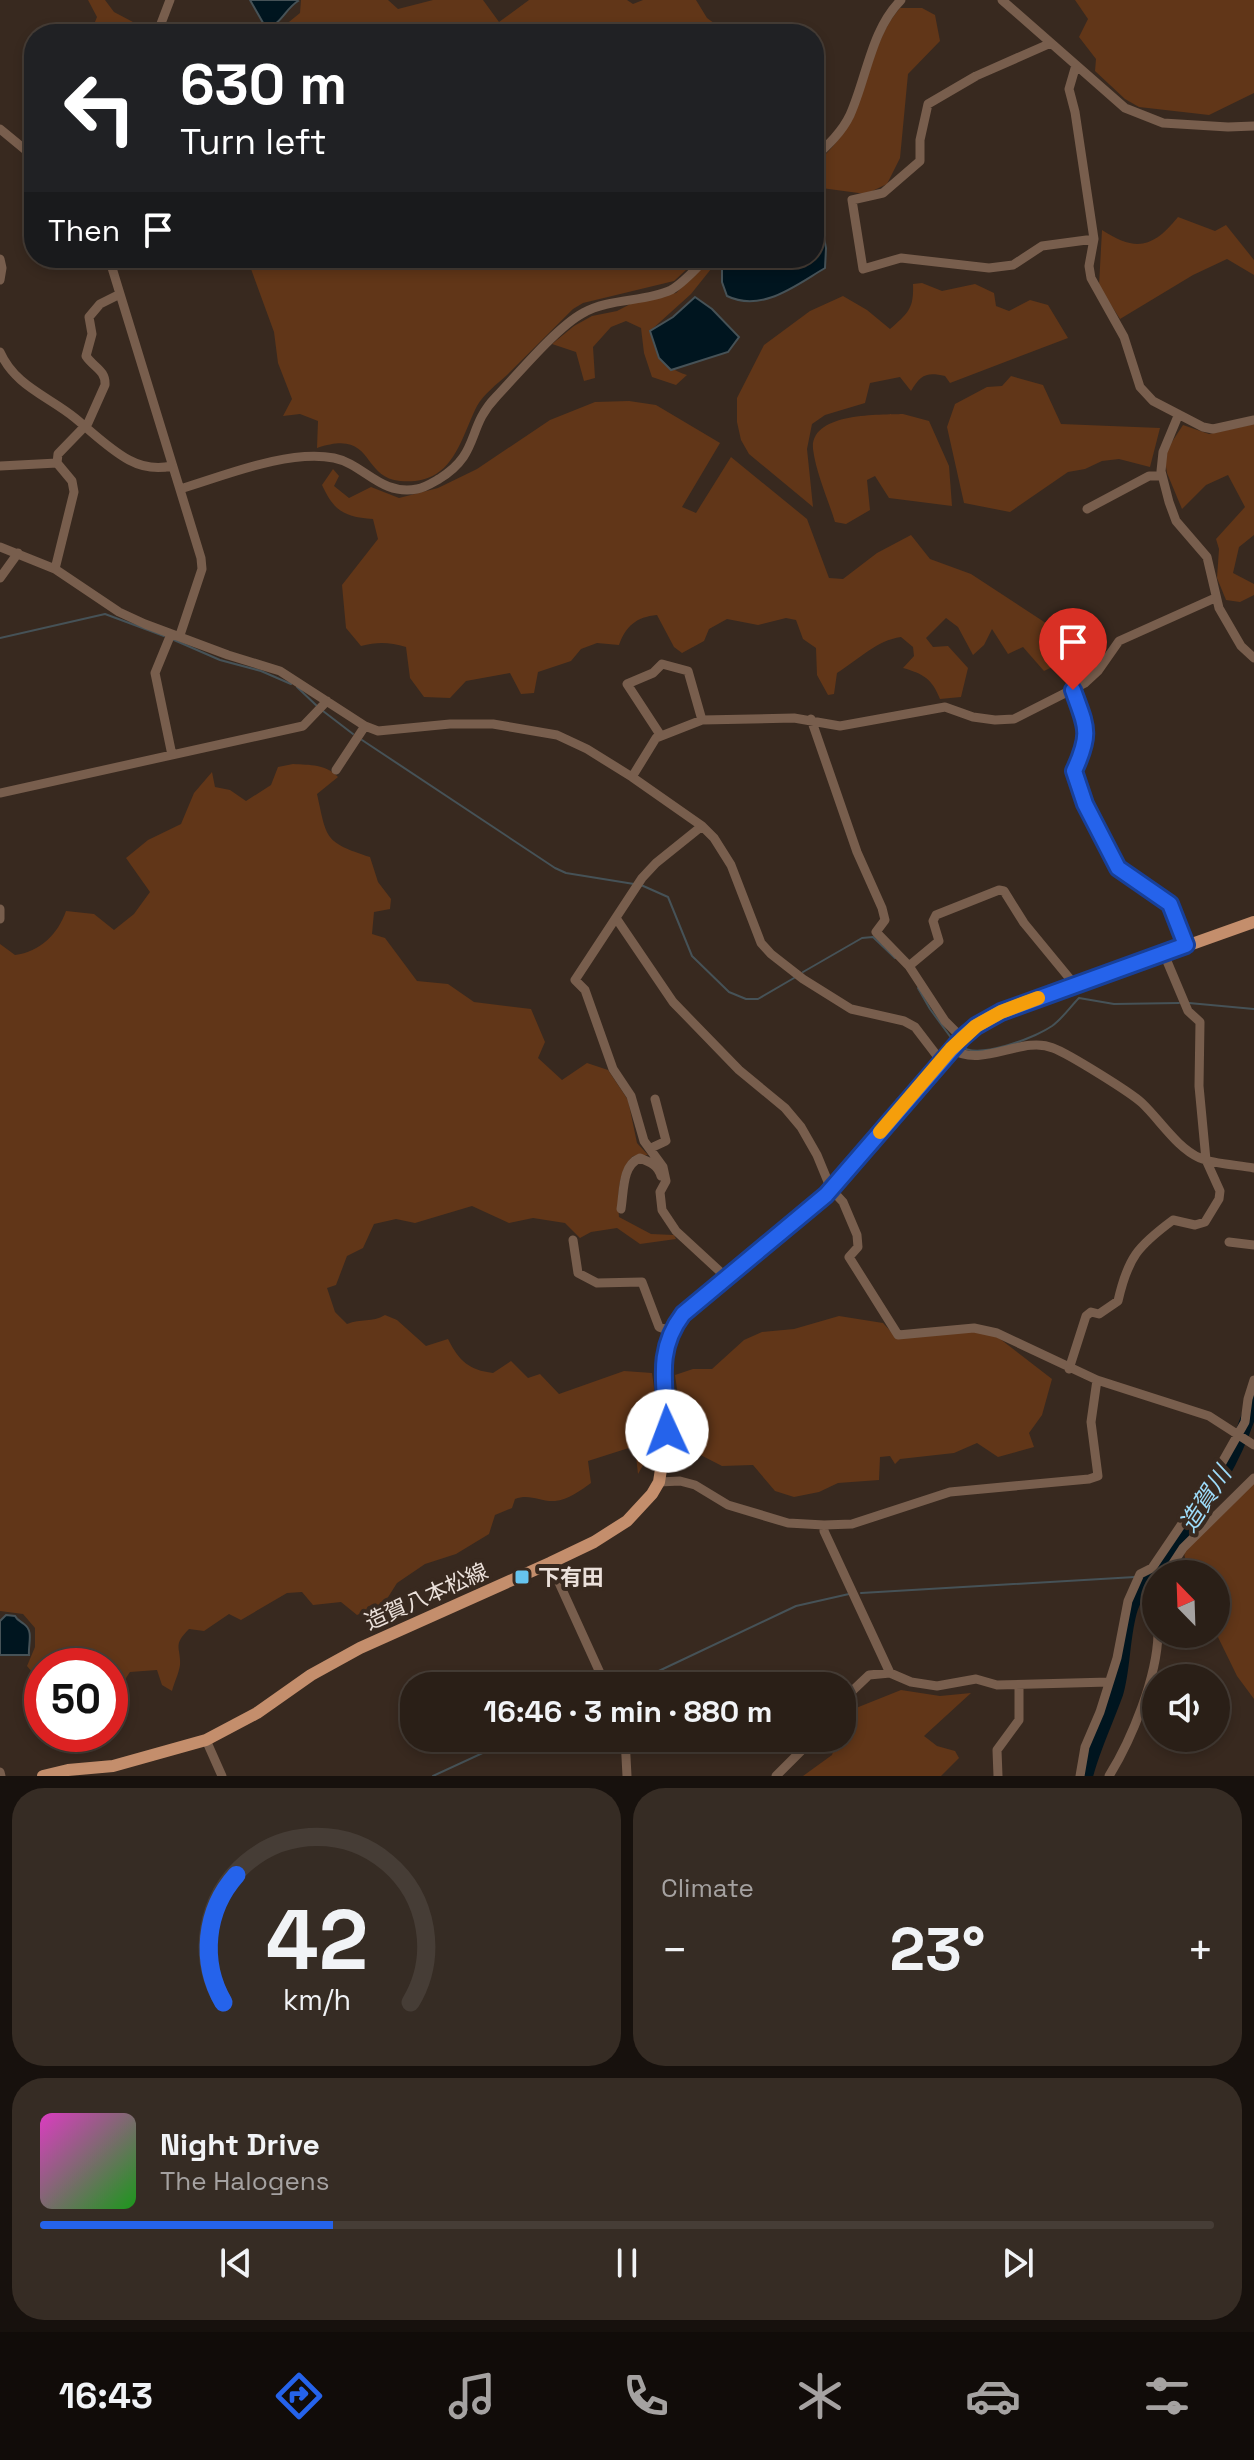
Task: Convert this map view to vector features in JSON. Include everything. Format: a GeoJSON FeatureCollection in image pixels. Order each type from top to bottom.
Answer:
{"type":"FeatureCollection","features":[{"type":"Feature","properties":{"kind":"main road"},"geometry":{"type":"LineString","coordinates":[[670,1331],[683,1314],[802,1217],[831,1189],[941,1061],[976,1026],[1001,1012],[1254,922]]}},
{"type":"Feature","properties":{"kind":"main road","name":"造賀八本松線"},"geometry":{"type":"LineString","coordinates":[[43,1776],[68,1770],[113,1766],[206,1740],[257,1713],[311,1675],[360,1648],[550,1563],[594,1542],[627,1521],[659,1482],[667,1431],[664,1348],[670,1331]]}},
{"type":"Feature","properties":{"kind":"street"},"geometry":{"type":"LineString","coordinates":[[161,24],[170,0]]}},
{"type":"Feature","properties":{"kind":"street"},"geometry":{"type":"LineString","coordinates":[[824,149],[835,139],[849,117],[883,21],[901,0]]}},
{"type":"Feature","properties":{"kind":"street"},"geometry":{"type":"LineString","coordinates":[[1002,0],[1125,108],[1163,123],[1254,126]]}},
{"type":"Feature","properties":{"kind":"street"},"geometry":{"type":"LineString","coordinates":[[1051,43],[976,76],[928,104],[920,140],[920,161],[883,193],[852,200],[863,269],[901,258],[989,268],[1013,265],[1042,246],[1094,239]]}},
{"type":"Feature","properties":{"kind":"street"},"geometry":{"type":"LineString","coordinates":[[1076,65],[1069,89],[1094,239],[1089,266],[1091,278],[1124,337],[1140,387],[1153,401],[1178,416],[1213,429],[1254,420]]}},
{"type":"Feature","properties":{"kind":"street"},"geometry":{"type":"LineString","coordinates":[[0,129],[24,149]]}},
{"type":"Feature","properties":{"kind":"street"},"geometry":{"type":"LineString","coordinates":[[0,259],[0,280]]}},
{"type":"Feature","properties":{"kind":"street"},"geometry":{"type":"LineString","coordinates":[[112,268],[202,569],[155,673],[172,755]]}},
{"type":"Feature","properties":{"kind":"street"},"geometry":{"type":"LineString","coordinates":[[180,489],[282,460],[316,457],[332,457],[349,463],[370,479],[402,489],[417,489],[432,484],[464,460],[486,407],[569,323],[596,308],[675,288],[696,268]]}},
{"type":"Feature","properties":{"kind":"street"},"geometry":{"type":"LineString","coordinates":[[55,569],[74,492],[72,481],[57,463],[58,454],[88,423],[106,378],[86,356],[92,334],[89,317],[100,304],[120,294]]}},
{"type":"Feature","properties":{"kind":"street"},"geometry":{"type":"LineString","coordinates":[[0,352],[19,380],[129,460],[144,466],[172,466]]}},
{"type":"Feature","properties":{"kind":"street"},"geometry":{"type":"LineString","coordinates":[[1178,416],[1163,452],[1161,476],[1176,521],[1207,557],[1215,598],[1241,646],[1254,658]]}},
{"type":"Feature","properties":{"kind":"street"},"geometry":{"type":"LineString","coordinates":[[0,466],[57,463]]}},
{"type":"Feature","properties":{"kind":"street"},"geometry":{"type":"LineString","coordinates":[[1087,509],[1149,476],[1161,476]]}},
{"type":"Feature","properties":{"kind":"street"},"geometry":{"type":"LineString","coordinates":[[0,547],[55,569],[119,612],[228,655],[280,671],[327,707],[363,728],[378,731],[450,724],[493,724],[557,735],[587,749],[702,826],[714,838],[731,865],[761,943],[788,968],[851,1009],[904,1021],[915,1027],[941,1061]]}},
{"type":"Feature","properties":{"kind":"street"},"geometry":{"type":"LineString","coordinates":[[0,578],[18,553]]}},
{"type":"Feature","properties":{"kind":"street"},"geometry":{"type":"LineString","coordinates":[[632,777],[656,738],[702,720],[811,719],[840,726],[945,707],[973,717],[1014,719],[1073,690],[1098,671],[1119,641],[1215,598]]}},
{"type":"Feature","properties":{"kind":"street"},"geometry":{"type":"LineString","coordinates":[[661,736],[627,684],[653,673],[662,664],[688,671],[702,720]]}},
{"type":"Feature","properties":{"kind":"street"},"geometry":{"type":"LineString","coordinates":[[1073,690],[1087,730],[1084,749],[1074,771],[1085,804],[1118,868],[1170,904],[1186,945]]}},
{"type":"Feature","properties":{"kind":"street"},"geometry":{"type":"LineString","coordinates":[[0,793],[303,726],[327,707]]}},
{"type":"Feature","properties":{"kind":"street"},"geometry":{"type":"LineString","coordinates":[[811,719],[857,852],[882,908],[885,920],[876,932],[909,966],[957,1044],[970,1057],[1014,1048],[1051,1046],[1139,1100],[1185,1148],[1201,1159],[1254,1168]]}},
{"type":"Feature","properties":{"kind":"street"},"geometry":{"type":"LineString","coordinates":[[336,770],[363,728]]}},
{"type":"Feature","properties":{"kind":"street"},"geometry":{"type":"LineString","coordinates":[[702,826],[642,878],[575,980],[585,990],[613,1069],[631,1096],[644,1141],[663,1167],[666,1181],[660,1192],[662,1210],[700,1255],[727,1278]]}},
{"type":"Feature","properties":{"kind":"street"},"geometry":{"type":"LineString","coordinates":[[909,966],[939,941],[933,921],[936,915],[999,890],[1004,891],[1024,923],[1075,985]]}},
{"type":"Feature","properties":{"kind":"street"},"geometry":{"type":"LineString","coordinates":[[0,909],[0,919]]}},
{"type":"Feature","properties":{"kind":"street"},"geometry":{"type":"LineString","coordinates":[[616,918],[673,1002],[739,1070],[785,1108],[801,1127],[831,1189],[843,1202],[857,1235],[858,1247],[849,1257],[898,1335],[974,1328],[997,1333],[1097,1380],[1191,1408],[1245,1440]]}},
{"type":"Feature","properties":{"kind":"street"},"geometry":{"type":"LineString","coordinates":[[1069,1369],[1086,1316],[1091,1312],[1099,1314],[1118,1301],[1126,1269],[1143,1243],[1173,1220],[1195,1225],[1205,1222],[1219,1199],[1220,1191],[1206,1160],[1199,1086],[1200,1022],[1188,1011],[1164,954]]}},
{"type":"Feature","properties":{"kind":"street"},"geometry":{"type":"LineString","coordinates":[[651,1148],[666,1141],[655,1099]]}},
{"type":"Feature","properties":{"kind":"street"},"geometry":{"type":"LineString","coordinates":[[621,1209],[627,1169],[631,1162],[640,1158],[652,1163],[666,1181]]}},
{"type":"Feature","properties":{"kind":"street"},"geometry":{"type":"LineString","coordinates":[[573,1240],[578,1273],[597,1283],[642,1282],[659,1327],[670,1331]]}},
{"type":"Feature","properties":{"kind":"street"},"geometry":{"type":"LineString","coordinates":[[1229,1242],[1254,1245]]}},
{"type":"Feature","properties":{"kind":"street"},"geometry":{"type":"LineString","coordinates":[[659,1482],[680,1481],[695,1485],[728,1505],[788,1523],[824,1525],[852,1524],[950,1492],[1098,1476],[1091,1422],[1097,1380]]}},
{"type":"Feature","properties":{"kind":"street"},"geometry":{"type":"LineString","coordinates":[[1080,1776],[1085,1747],[1117,1658],[1128,1601],[1140,1574],[1152,1568],[1215,1475],[1245,1440],[1248,1399],[1254,1380]]}},
{"type":"Feature","properties":{"kind":"street"},"geometry":{"type":"LineString","coordinates":[[1175,1560],[1183,1548],[1254,1478]]}},
{"type":"Feature","properties":{"kind":"street"},"geometry":{"type":"LineString","coordinates":[[824,1525],[824,1531],[890,1673]]}},
{"type":"Feature","properties":{"kind":"street"},"geometry":{"type":"LineString","coordinates":[[550,1563],[600,1672]]}},
{"type":"Feature","properties":{"kind":"street"},"geometry":{"type":"LineString","coordinates":[[1109,1776],[1129,1743],[1157,1648]]}},
{"type":"Feature","properties":{"kind":"street"},"geometry":{"type":"LineString","coordinates":[[856,1687],[869,1675],[890,1673],[911,1682],[937,1686],[976,1679],[997,1685],[1109,1682]]}},
{"type":"Feature","properties":{"kind":"street"},"geometry":{"type":"LineString","coordinates":[[998,1776],[997,1750],[1019,1720],[1019,1685]]}},
{"type":"Feature","properties":{"kind":"street"},"geometry":{"type":"LineString","coordinates":[[206,1740],[222,1776]]}},
{"type":"Feature","properties":{"kind":"street"},"geometry":{"type":"LineString","coordinates":[[626,1752],[627,1776]]}},
{"type":"Feature","properties":{"kind":"street"},"geometry":{"type":"LineString","coordinates":[[776,1776],[800,1752]]}},
{"type":"Feature","properties":{"kind":"shaded area"},"geometry":{"type":"Polygon","coordinates":[[[88,0],[105,0],[114,12],[133,22],[94,24],[97,17],[88,0]]]}},
{"type":"Feature","properties":{"kind":"shaded area"},"geometry":{"type":"Polygon","coordinates":[[[301,0],[388,0],[398,9],[433,0],[483,0],[499,22],[529,0],[627,0],[633,4],[643,0],[696,0],[707,18],[715,24],[286,24],[300,13],[301,0]]]}},
{"type":"Feature","properties":{"kind":"shaded area"},"geometry":{"type":"Polygon","coordinates":[[[1075,0],[1254,0],[1254,93],[1209,115],[1139,107],[1125,99],[1095,71],[1096,59],[1079,37],[1088,19],[1075,0]]]}},
{"type":"Feature","properties":{"kind":"shaded area"},"geometry":{"type":"Polygon","coordinates":[[[900,8],[922,8],[935,15],[940,41],[908,74],[900,158],[887,184],[866,194],[824,188],[824,155],[838,140],[857,108],[877,48],[900,8]]]}},
{"type":"Feature","properties":{"kind":"shaded area"},"geometry":{"type":"Polygon","coordinates":[[[1178,217],[1215,231],[1226,225],[1254,260],[1254,275],[1227,259],[1193,275],[1120,319],[1099,286],[1102,230],[1125,242],[1143,243],[1152,241],[1178,217]]]}},
{"type":"Feature","properties":{"kind":"shaded area"},"geometry":{"type":"Polygon","coordinates":[[[251,268],[688,268],[674,281],[583,303],[573,309],[483,397],[456,452],[444,468],[418,480],[387,478],[349,444],[317,448],[318,421],[300,414],[283,416],[292,399],[278,363],[274,332],[251,268]]]}},
{"type":"Feature","properties":{"kind":"shaded area"},"geometry":{"type":"Polygon","coordinates":[[[702,268],[712,268],[691,294],[650,331],[666,364],[687,375],[676,385],[652,377],[644,353],[641,328],[626,321],[611,327],[593,347],[595,378],[584,381],[576,352],[552,344],[592,316],[617,311],[638,300],[676,293],[702,268]]]}},
{"type":"Feature","properties":{"kind":"shaded area"},"geometry":{"type":"Polygon","coordinates":[[[922,283],[942,291],[975,284],[994,293],[996,306],[1009,311],[1030,300],[1048,305],[1068,338],[950,383],[945,376],[934,374],[921,378],[911,391],[900,377],[870,383],[865,403],[825,415],[812,424],[807,449],[813,507],[749,454],[741,440],[737,422],[737,398],[764,345],[810,311],[843,296],[890,329],[909,310],[913,284],[922,283]]]}},
{"type":"Feature","properties":{"kind":"shaded area"},"geometry":{"type":"Polygon","coordinates":[[[1011,376],[1043,385],[1061,424],[1160,428],[1150,467],[1119,459],[1102,461],[1068,472],[1010,512],[964,503],[947,427],[955,404],[987,387],[1002,386],[1011,376]]]}},
{"type":"Feature","properties":{"kind":"shaded area"},"geometry":{"type":"Polygon","coordinates":[[[629,401],[656,405],[720,443],[682,507],[696,513],[731,457],[807,519],[829,578],[843,579],[877,553],[911,535],[930,559],[971,574],[1087,650],[1044,671],[1023,647],[1008,654],[992,629],[984,645],[973,655],[958,627],[946,618],[926,638],[933,647],[948,646],[968,668],[961,697],[940,699],[926,678],[903,668],[914,656],[913,647],[901,637],[876,646],[837,673],[834,694],[828,695],[817,675],[816,648],[803,639],[796,620],[786,618],[758,625],[727,619],[709,629],[704,641],[682,653],[674,647],[657,615],[633,624],[619,645],[597,643],[581,649],[571,661],[538,672],[534,693],[521,694],[510,673],[466,681],[450,698],[424,697],[410,678],[406,647],[383,643],[361,646],[346,628],[342,585],[378,539],[373,519],[347,514],[331,501],[322,485],[333,469],[339,476],[334,486],[349,498],[371,487],[399,498],[438,488],[477,469],[550,420],[595,402],[629,401]]]}},
{"type":"Feature","properties":{"kind":"shaded area"},"geometry":{"type":"Polygon","coordinates":[[[903,414],[929,421],[949,466],[952,506],[889,498],[875,476],[867,480],[870,510],[846,524],[835,522],[819,477],[813,449],[815,437],[823,428],[848,418],[903,414]]]}},
{"type":"Feature","properties":{"kind":"shaded area"},"geometry":{"type":"Polygon","coordinates":[[[1254,424],[1254,535],[1239,547],[1233,573],[1254,584],[1254,595],[1240,602],[1226,600],[1217,578],[1219,549],[1216,539],[1245,507],[1228,475],[1206,485],[1182,509],[1167,473],[1164,454],[1183,425],[1209,434],[1254,424]]]}},
{"type":"Feature","properties":{"kind":"shaded area"},"geometry":{"type":"Polygon","coordinates":[[[312,765],[323,767],[338,777],[317,794],[326,830],[344,847],[370,857],[378,882],[391,899],[390,909],[374,912],[372,934],[385,938],[417,981],[448,984],[474,1002],[531,1009],[545,1042],[538,1058],[562,1080],[587,1063],[608,1070],[628,1100],[637,1143],[648,1155],[633,1156],[624,1168],[619,1192],[619,1217],[651,1234],[674,1235],[676,1239],[640,1244],[617,1228],[591,1232],[580,1238],[565,1223],[533,1218],[509,1223],[472,1206],[415,1223],[396,1219],[374,1224],[363,1248],[347,1256],[336,1285],[327,1288],[335,1312],[347,1324],[385,1315],[397,1320],[426,1346],[448,1339],[466,1363],[485,1372],[493,1373],[511,1361],[528,1378],[540,1374],[559,1394],[624,1371],[652,1373],[656,1402],[655,1444],[638,1474],[635,1446],[588,1461],[591,1483],[569,1497],[555,1501],[525,1497],[515,1499],[512,1508],[495,1515],[489,1534],[456,1554],[425,1564],[397,1583],[385,1602],[357,1615],[341,1602],[313,1605],[302,1592],[287,1593],[241,1620],[229,1614],[204,1631],[189,1629],[179,1643],[180,1665],[172,1691],[162,1685],[157,1670],[130,1672],[128,1675],[128,1648],[35,1648],[35,1628],[23,1614],[0,1611],[0,944],[15,955],[40,946],[53,934],[66,911],[94,914],[114,930],[134,914],[150,892],[126,858],[148,840],[181,824],[194,793],[212,772],[215,787],[230,790],[246,801],[271,785],[278,767],[312,765]]]}},
{"type":"Feature","properties":{"kind":"shaded area"},"geometry":{"type":"Polygon","coordinates":[[[839,1316],[883,1323],[897,1338],[974,1331],[995,1335],[1052,1379],[1042,1415],[1029,1433],[1034,1447],[998,1457],[977,1443],[954,1453],[900,1459],[895,1464],[890,1456],[880,1457],[879,1480],[838,1483],[819,1492],[794,1497],[775,1491],[753,1465],[722,1466],[685,1447],[675,1375],[693,1369],[712,1369],[744,1340],[762,1332],[794,1329],[839,1316]]]}},
{"type":"Feature","properties":{"kind":"shaded area"},"geometry":{"type":"Polygon","coordinates":[[[1254,1478],[1254,1699],[1237,1676],[1223,1648],[1230,1648],[1230,1560],[1185,1560],[1183,1547],[1254,1478]]]}},
{"type":"Feature","properties":{"kind":"shaded area"},"geometry":{"type":"Polygon","coordinates":[[[901,1690],[940,1696],[971,1693],[924,1736],[937,1746],[955,1751],[959,1758],[941,1776],[803,1776],[833,1752],[856,1752],[856,1708],[901,1690]]]}},
{"type":"Feature","properties":{"kind":"water"},"geometry":{"type":"Polygon","coordinates":[[[250,0],[298,1],[276,23],[264,24],[250,0]]]}},
{"type":"Feature","properties":{"kind":"water"},"geometry":{"type":"Polygon","coordinates":[[[824,238],[825,268],[778,295],[753,301],[740,300],[727,296],[722,282],[722,268],[824,268],[824,238]]]}},
{"type":"Feature","properties":{"kind":"water"},"geometry":{"type":"Polygon","coordinates":[[[695,297],[712,309],[739,337],[728,352],[671,370],[659,358],[650,331],[673,317],[695,297]]]}},
{"type":"Feature","properties":{"kind":"water"},"geometry":{"type":"Polygon","coordinates":[[[6,1615],[15,1616],[27,1627],[29,1648],[24,1648],[24,1655],[0,1655],[0,1621],[6,1615]]]}},
{"type":"Feature","properties":{"kind":"waterway"},"geometry":{"type":"LineString","coordinates":[[0,638],[105,614],[164,636]]}},
{"type":"Feature","properties":{"kind":"waterway"},"geometry":{"type":"LineString","coordinates":[[174,640],[220,660],[261,671],[291,684]]}},
{"type":"Feature","properties":{"kind":"waterway"},"geometry":{"type":"LineString","coordinates":[[297,687],[318,707]]}},
{"type":"Feature","properties":{"kind":"waterway"},"geometry":{"type":"LineString","coordinates":[[323,711],[353,734]]}},
{"type":"Feature","properties":{"kind":"waterway"},"geometry":{"type":"LineString","coordinates":[[362,740],[555,868],[566,873],[634,884]]}},
{"type":"Feature","properties":{"kind":"waterway"},"geometry":{"type":"LineString","coordinates":[[641,885],[668,897],[692,956],[729,992],[746,999],[758,999],[794,978]]}},
{"type":"Feature","properties":{"kind":"waterway"},"geometry":{"type":"LineString","coordinates":[[803,972],[862,938],[873,937],[895,958]]}},
{"type":"Feature","properties":{"kind":"waterway"},"geometry":{"type":"LineString","coordinates":[[918,988],[952,1039]]}},
{"type":"Feature","properties":{"kind":"waterway"},"geometry":{"type":"LineString","coordinates":[[960,1046],[968,1050],[992,1049],[1033,1036],[1056,1023],[1079,998],[1114,1004],[1179,1003]]}},
{"type":"Feature","properties":{"kind":"waterway"},"geometry":{"type":"LineString","coordinates":[[1189,1003],[1254,1009]]}},
{"type":"Feature","properties":{"kind":"waterway","name":"造賀川"},"geometry":{"type":"LineString","coordinates":[[1086,1776],[1116,1694],[1126,1629],[1135,1598],[1143,1585],[1155,1575],[1213,1490],[1237,1446],[1254,1397]]}},
{"type":"Feature","properties":{"kind":"waterway"},"geometry":{"type":"LineString","coordinates":[[861,1593],[1135,1577]]}},
{"type":"Feature","properties":{"kind":"waterway"},"geometry":{"type":"LineString","coordinates":[[657,1672],[796,1606],[849,1594]]}},
{"type":"Feature","properties":{"kind":"waterway"},"geometry":{"type":"LineString","coordinates":[[433,1776],[485,1752]]}},
{"type":"Feature","properties":{"kind":"slow traffic"},"geometry":{"type":"LineString","coordinates":[[880,1132],[951,1049],[976,1026],[1001,1012],[1038,998]]}},
{"type":"Feature","properties":{"kind":"place","name":"下有田"},"geometry":{"type":"Point","coordinates":[522,1577]}},
{"type":"Feature","properties":{"kind":"route"},"geometry":{"type":"LineString","coordinates":[[667,1431],[663,1370],[664,1348],[670,1331],[683,1314],[826,1195],[962,1038],[1001,1012],[1186,945],[1170,904],[1118,868],[1085,804],[1074,771],[1084,749],[1087,730],[1073,690]]}}]}
